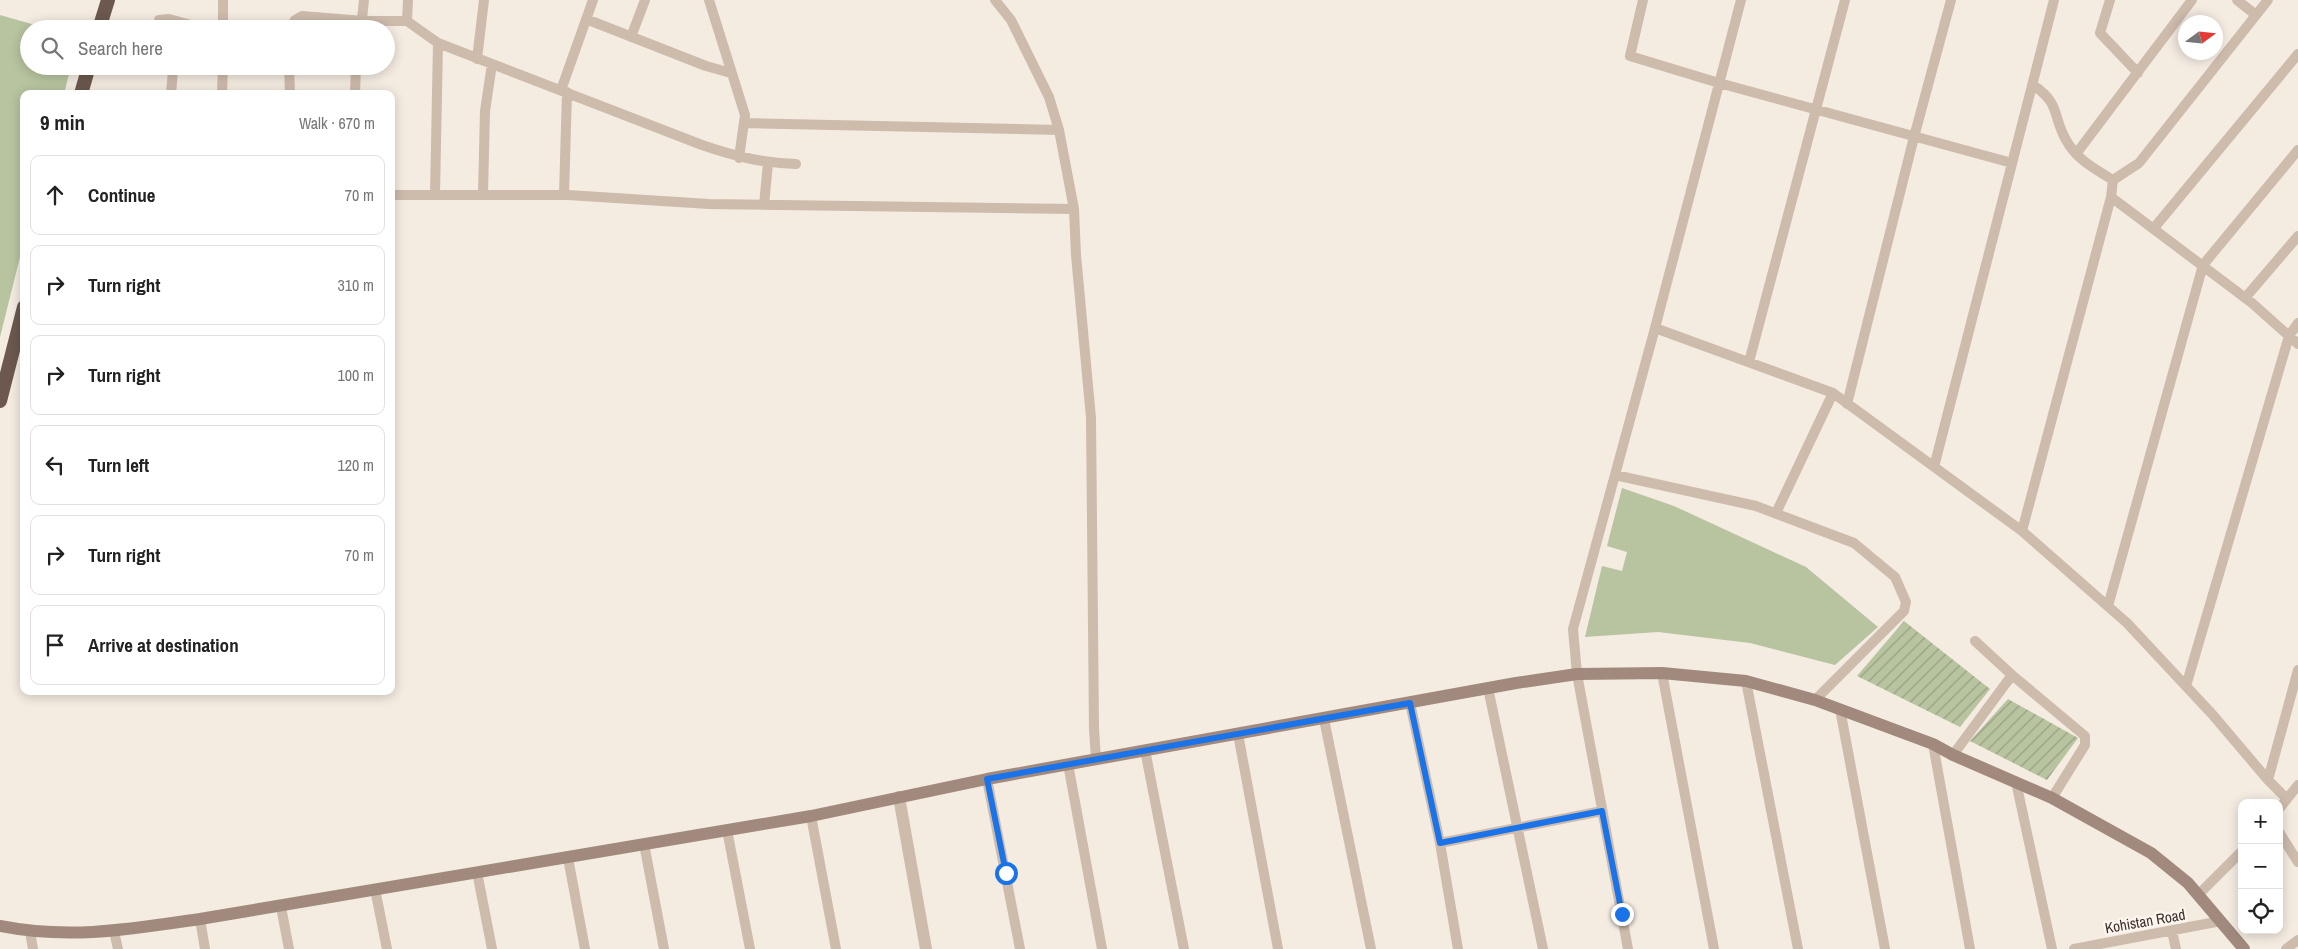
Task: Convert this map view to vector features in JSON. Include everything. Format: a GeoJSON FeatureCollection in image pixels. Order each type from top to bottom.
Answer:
{"type":"FeatureCollection","features":[{"type":"Feature","properties":{"kind":"highway"},"geometry":{"type":"LineString","coordinates":[[102,20],[108,0]]}},
{"type":"Feature","properties":{"kind":"highway"},"geometry":{"type":"LineString","coordinates":[[82,90],[86,75]]}},
{"type":"Feature","properties":{"kind":"highway"},"geometry":{"type":"LineString","coordinates":[[0,401],[20,323]]}},
{"type":"Feature","properties":{"kind":"main road"},"geometry":{"type":"LineString","coordinates":[[0,926],[30,932],[70,934],[114,931],[281,907],[375,889],[811,816],[987,779],[1488,688],[1577,674],[1662,673],[1746,681],[1815,700],[1933,744],[1953,755],[2052,798],[2151,853],[2188,883],[2244,949]]}},
{"type":"Feature","properties":{"kind":"street"},"geometry":{"type":"LineString","coordinates":[[223,0],[223,20]]}},
{"type":"Feature","properties":{"kind":"street"},"geometry":{"type":"LineString","coordinates":[[362,20],[364,0]]}},
{"type":"Feature","properties":{"kind":"street"},"geometry":{"type":"LineString","coordinates":[[407,21],[408,0]]}},
{"type":"Feature","properties":{"kind":"street"},"geometry":{"type":"LineString","coordinates":[[477,59],[484,0]]}},
{"type":"Feature","properties":{"kind":"street"},"geometry":{"type":"LineString","coordinates":[[564,195],[564,91],[593,0]]}},
{"type":"Feature","properties":{"kind":"street"},"geometry":{"type":"LineString","coordinates":[[632,37],[644,0]]}},
{"type":"Feature","properties":{"kind":"street"},"geometry":{"type":"LineString","coordinates":[[709,0],[745,115],[739,158]]}},
{"type":"Feature","properties":{"kind":"street"},"geometry":{"type":"LineString","coordinates":[[995,0],[1011,20],[1049,97],[1059,130],[1074,209],[1076,255],[1091,418],[1096,759]]}},
{"type":"Feature","properties":{"kind":"street"},"geometry":{"type":"LineString","coordinates":[[1643,0],[1630,56],[1719,83],[2012,163]]}},
{"type":"Feature","properties":{"kind":"street"},"geometry":{"type":"LineString","coordinates":[[1628,949],[1577,674],[1573,629],[1655,328],[1741,0]]}},
{"type":"Feature","properties":{"kind":"street"},"geometry":{"type":"LineString","coordinates":[[1749,362],[1845,0]]}},
{"type":"Feature","properties":{"kind":"street"},"geometry":{"type":"LineString","coordinates":[[1847,404],[1914,137],[1951,0]]}},
{"type":"Feature","properties":{"kind":"street"},"geometry":{"type":"LineString","coordinates":[[1934,467],[2054,0]]}},
{"type":"Feature","properties":{"kind":"street"},"geometry":{"type":"LineString","coordinates":[[2110,0],[2100,34],[2138,73]]}},
{"type":"Feature","properties":{"kind":"street"},"geometry":{"type":"LineString","coordinates":[[2076,154],[2192,0]]}},
{"type":"Feature","properties":{"kind":"street"},"geometry":{"type":"LineString","coordinates":[[2237,0],[2256,15]]}},
{"type":"Feature","properties":{"kind":"street"},"geometry":{"type":"LineString","coordinates":[[2022,531],[2114,180],[2139,163],[2268,0]]}},
{"type":"Feature","properties":{"kind":"street"},"geometry":{"type":"LineString","coordinates":[[295,20],[302,16],[329,20]]}},
{"type":"Feature","properties":{"kind":"street"},"geometry":{"type":"LineString","coordinates":[[586,19],[706,66],[731,73]]}},
{"type":"Feature","properties":{"kind":"street"},"geometry":{"type":"LineString","coordinates":[[159,20],[173,20]]}},
{"type":"Feature","properties":{"kind":"street"},"geometry":{"type":"LineString","coordinates":[[395,22],[407,21],[438,43],[739,158],[768,163],[796,164]]}},
{"type":"Feature","properties":{"kind":"street"},"geometry":{"type":"LineString","coordinates":[[435,194],[438,43]]}},
{"type":"Feature","properties":{"kind":"street"},"geometry":{"type":"LineString","coordinates":[[2154,228],[2298,54]]}},
{"type":"Feature","properties":{"kind":"street"},"geometry":{"type":"LineString","coordinates":[[483,194],[485,111],[492,64]]}},
{"type":"Feature","properties":{"kind":"street"},"geometry":{"type":"LineString","coordinates":[[171,90],[173,75]]}},
{"type":"Feature","properties":{"kind":"street"},"geometry":{"type":"LineString","coordinates":[[222,90],[223,75]]}},
{"type":"Feature","properties":{"kind":"street"},"geometry":{"type":"LineString","coordinates":[[289,75],[290,90]]}},
{"type":"Feature","properties":{"kind":"street"},"geometry":{"type":"LineString","coordinates":[[355,90],[356,75]]}},
{"type":"Feature","properties":{"kind":"street"},"geometry":{"type":"LineString","coordinates":[[2033,85],[2047,94],[2054,105],[2066,140],[2076,154],[2082,161],[2114,180]]}},
{"type":"Feature","properties":{"kind":"street"},"geometry":{"type":"LineString","coordinates":[[745,123],[1059,130]]}},
{"type":"Feature","properties":{"kind":"street"},"geometry":{"type":"LineString","coordinates":[[2108,606],[2203,265],[2298,150]]}},
{"type":"Feature","properties":{"kind":"street"},"geometry":{"type":"LineString","coordinates":[[764,205],[768,163]]}},
{"type":"Feature","properties":{"kind":"street"},"geometry":{"type":"LineString","coordinates":[[395,195],[564,195],[709,204],[1074,209]]}},
{"type":"Feature","properties":{"kind":"street"},"geometry":{"type":"LineString","coordinates":[[2111,197],[2246,298],[2298,344]]}},
{"type":"Feature","properties":{"kind":"street"},"geometry":{"type":"LineString","coordinates":[[2246,298],[2298,236]]}},
{"type":"Feature","properties":{"kind":"street"},"geometry":{"type":"LineString","coordinates":[[2186,686],[2290,336],[2298,323]]}},
{"type":"Feature","properties":{"kind":"street"},"geometry":{"type":"LineString","coordinates":[[1655,328],[1833,393],[2022,531],[2127,624],[2186,686],[2286,798]]}},
{"type":"Feature","properties":{"kind":"street"},"geometry":{"type":"LineString","coordinates":[[1776,513],[1833,393]]}},
{"type":"Feature","properties":{"kind":"street"},"geometry":{"type":"LineString","coordinates":[[1615,475],[1776,513],[1854,542],[1894,577],[1906,602],[1904,611],[1815,700]]}},
{"type":"Feature","properties":{"kind":"street"},"geometry":{"type":"LineString","coordinates":[[1975,641],[2012,675],[2085,736],[2085,745],[2052,798]]}},
{"type":"Feature","properties":{"kind":"street"},"geometry":{"type":"LineString","coordinates":[[2268,780],[2298,670]]}},
{"type":"Feature","properties":{"kind":"street"},"geometry":{"type":"LineString","coordinates":[[1662,673],[1714,949]]}},
{"type":"Feature","properties":{"kind":"street"},"geometry":{"type":"LineString","coordinates":[[1953,755],[2012,675]]}},
{"type":"Feature","properties":{"kind":"street"},"geometry":{"type":"LineString","coordinates":[[1746,681],[1798,949]]}},
{"type":"Feature","properties":{"kind":"street"},"geometry":{"type":"LineString","coordinates":[[1488,688],[1543,949]]}},
{"type":"Feature","properties":{"kind":"street"},"geometry":{"type":"LineString","coordinates":[[1410,703],[1440,843],[1458,949]]}},
{"type":"Feature","properties":{"kind":"street"},"geometry":{"type":"LineString","coordinates":[[1840,709],[1885,949]]}},
{"type":"Feature","properties":{"kind":"street"},"geometry":{"type":"LineString","coordinates":[[1324,719],[1371,949]]}},
{"type":"Feature","properties":{"kind":"street"},"geometry":{"type":"LineString","coordinates":[[1238,734],[1278,949]]}},
{"type":"Feature","properties":{"kind":"street"},"geometry":{"type":"LineString","coordinates":[[1933,744],[1970,949]]}},
{"type":"Feature","properties":{"kind":"street"},"geometry":{"type":"LineString","coordinates":[[1145,750],[1184,949]]}},
{"type":"Feature","properties":{"kind":"street"},"geometry":{"type":"LineString","coordinates":[[1068,764],[1102,949]]}},
{"type":"Feature","properties":{"kind":"street"},"geometry":{"type":"LineString","coordinates":[[987,779],[1020,949]]}},
{"type":"Feature","properties":{"kind":"street"},"geometry":{"type":"LineString","coordinates":[[2016,782],[2052,949]]}},
{"type":"Feature","properties":{"kind":"street"},"geometry":{"type":"LineString","coordinates":[[2283,803],[2298,785]]}},
{"type":"Feature","properties":{"kind":"street"},"geometry":{"type":"LineString","coordinates":[[899,797],[926,949]]}},
{"type":"Feature","properties":{"kind":"street"},"geometry":{"type":"LineString","coordinates":[[1440,843],[1602,811]]}},
{"type":"Feature","properties":{"kind":"street"},"geometry":{"type":"LineString","coordinates":[[811,816],[836,949]]}},
{"type":"Feature","properties":{"kind":"street"},"geometry":{"type":"LineString","coordinates":[[727,830],[750,949]]}},
{"type":"Feature","properties":{"kind":"street"},"geometry":{"type":"LineString","coordinates":[[2283,837],[2296,855]]}},
{"type":"Feature","properties":{"kind":"street"},"geometry":{"type":"LineString","coordinates":[[644,844],[664,949]]}},
{"type":"Feature","properties":{"kind":"street"},"geometry":{"type":"LineString","coordinates":[[2198,895],[2238,855]]}},
{"type":"Feature","properties":{"kind":"street"},"geometry":{"type":"LineString","coordinates":[[568,858],[585,949]]}},
{"type":"Feature","properties":{"kind":"street"},"geometry":{"type":"LineString","coordinates":[[477,872],[492,949]]}},
{"type":"Feature","properties":{"kind":"street"},"geometry":{"type":"LineString","coordinates":[[375,889],[387,949]]}},
{"type":"Feature","properties":{"kind":"street"},"geometry":{"type":"LineString","coordinates":[[281,907],[289,949]]}},
{"type":"Feature","properties":{"kind":"street"},"geometry":{"type":"LineString","coordinates":[[200,919],[205,949]]}},
{"type":"Feature","properties":{"kind":"street","name":"Kohistan Road"},"geometry":{"type":"LineString","coordinates":[[2074,949],[2090,948],[2222,921]]}},
{"type":"Feature","properties":{"kind":"street"},"geometry":{"type":"LineString","coordinates":[[114,931],[118,949]]}},
{"type":"Feature","properties":{"kind":"street"},"geometry":{"type":"LineString","coordinates":[[30,932],[33,949]]}},
{"type":"Feature","properties":{"kind":"street"},"geometry":{"type":"LineString","coordinates":[[2172,932],[2176,949]]}},
{"type":"Feature","properties":{"kind":"street"},"geometry":{"type":"LineString","coordinates":[[2286,949],[2298,940]]}},
{"type":"Feature","properties":{"kind":"green space"},"geometry":{"type":"Polygon","coordinates":[[[0,15],[20,21],[20,75],[69,75],[65,90],[20,90],[20,257],[0,337],[0,15]]]}},
{"type":"Feature","properties":{"kind":"green space"},"geometry":{"type":"Polygon","coordinates":[[[1622,488],[1674,506],[1806,567],[1878,627],[1835,665],[1750,643],[1658,632],[1585,637],[1602,566],[1622,571],[1627,552],[1607,546],[1622,488]]]}},
{"type":"Feature","properties":{"kind":"green space"},"geometry":{"type":"Polygon","coordinates":[[[1904,621],[1990,689],[1960,727],[1857,676],[1904,621]]]}},
{"type":"Feature","properties":{"kind":"green space"},"geometry":{"type":"Polygon","coordinates":[[[2008,699],[2078,738],[2047,780],[1970,741],[2008,699]]]}},
{"type":"Feature","properties":{"kind":"route"},"geometry":{"type":"LineString","coordinates":[[1006,873],[987,779],[1410,703],[1440,843],[1602,811],[1622,914]]}}]}
